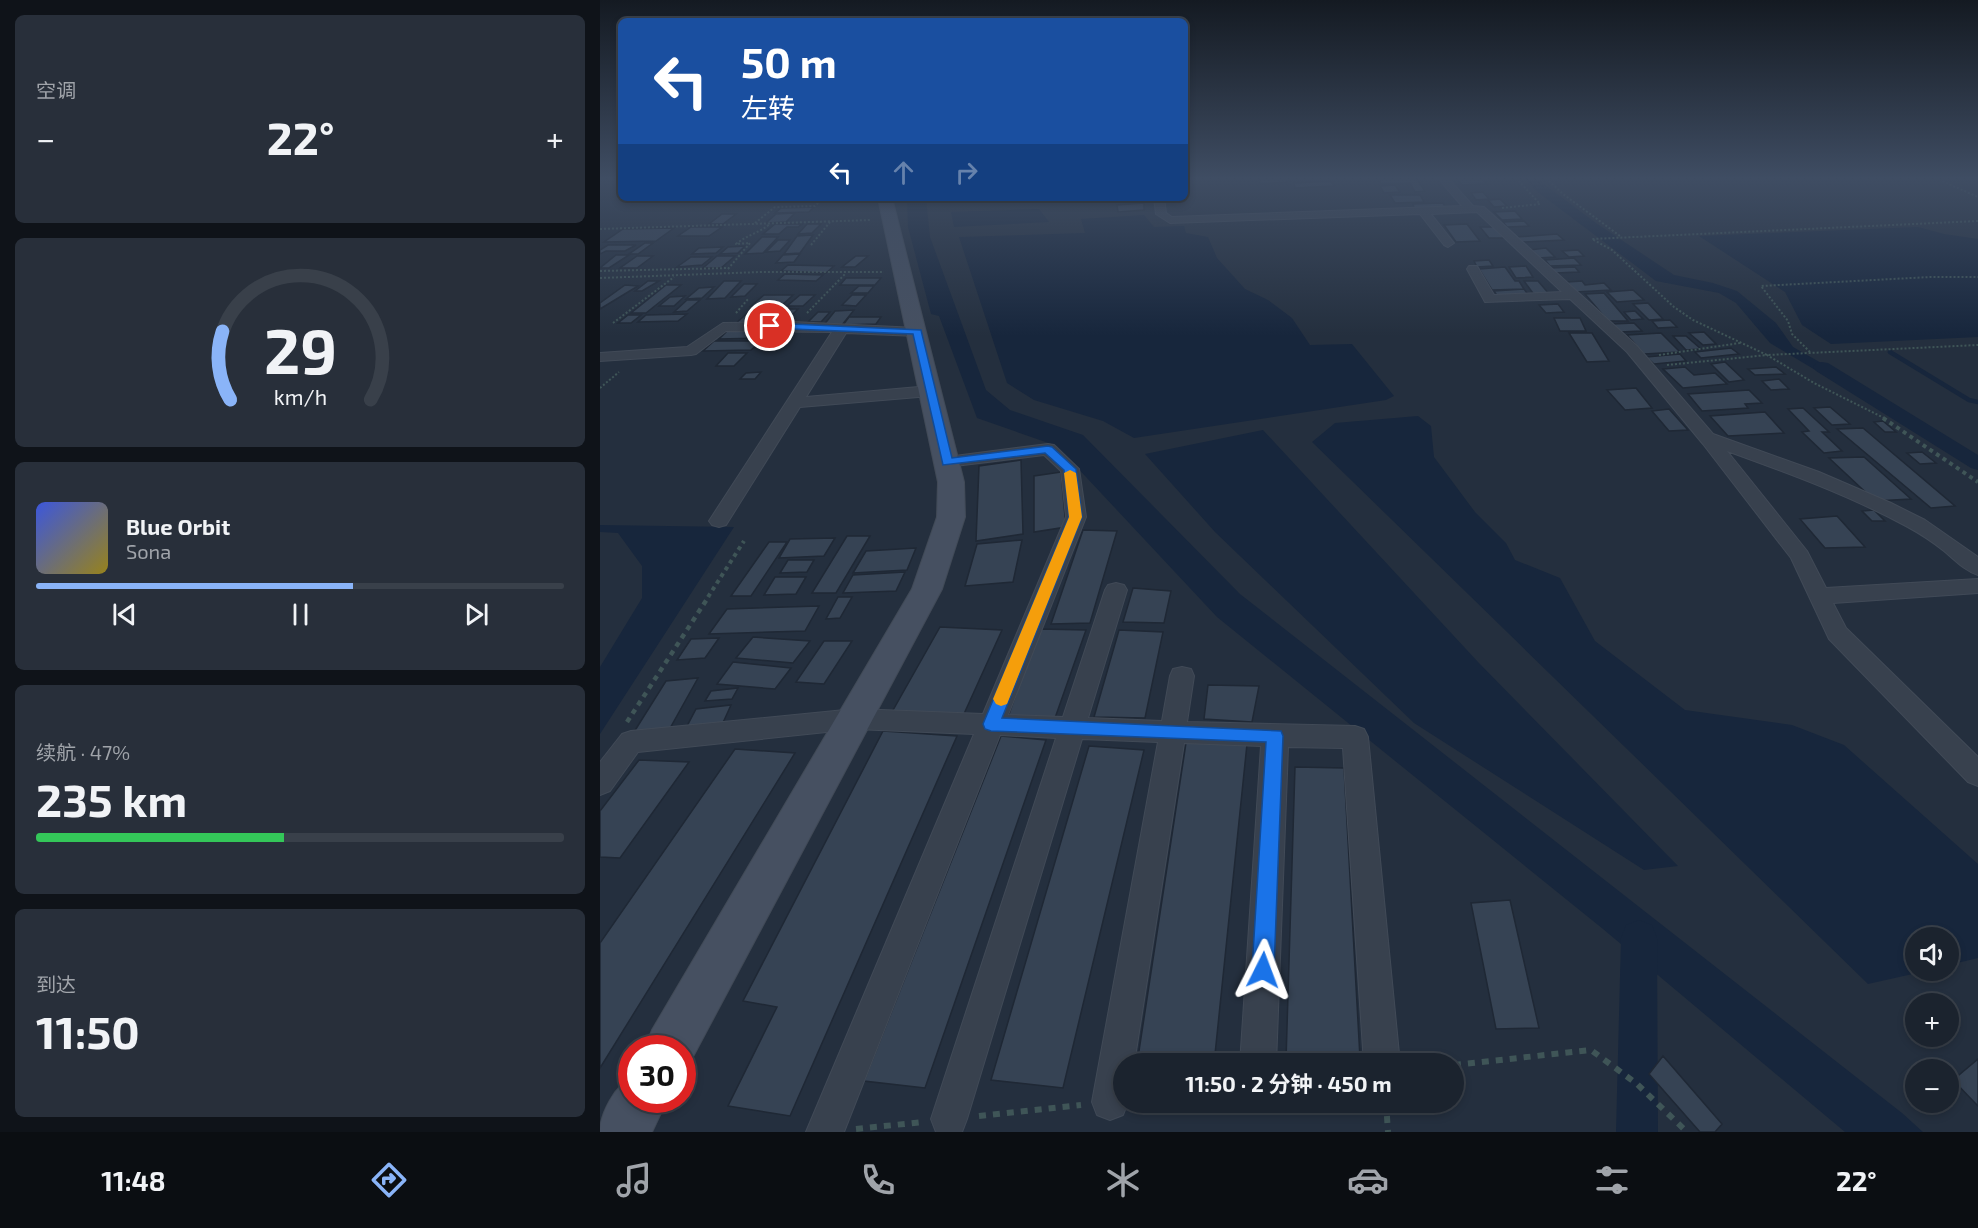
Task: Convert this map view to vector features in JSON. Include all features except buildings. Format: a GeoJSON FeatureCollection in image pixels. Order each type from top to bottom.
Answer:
{"type":"FeatureCollection","features":[{"type":"Feature","properties":{"kind":"street"},"geometry":{"type":"LineString","coordinates":[[677,1035],[927,589],[951,517],[951,482],[894,231]]}},
{"type":"Feature","properties":{"kind":"street"},"geometry":{"type":"LineString","coordinates":[[1438,231],[1448,243]]}},
{"type":"Feature","properties":{"kind":"street"},"geometry":{"type":"LineString","coordinates":[[1500,231],[1574,295],[1642,362],[1706,437],[1800,556],[1837,633],[1978,774]]}},
{"type":"Feature","properties":{"kind":"street"},"geometry":{"type":"LineString","coordinates":[[1473,269],[1490,299],[1574,295]]}},
{"type":"Feature","properties":{"kind":"street"},"geometry":{"type":"LineString","coordinates":[[600,357],[692,351],[723,327],[793,326],[917,332]]}},
{"type":"Feature","properties":{"kind":"street"},"geometry":{"type":"LineString","coordinates":[[718,521],[842,328]]}},
{"type":"Feature","properties":{"kind":"street"},"geometry":{"type":"LineString","coordinates":[[794,403],[930,391]]}},
{"type":"Feature","properties":{"kind":"street"},"geometry":{"type":"LineString","coordinates":[[1706,437],[1842,489],[1914,521],[1963,554],[1978,568]]}},
{"type":"Feature","properties":{"kind":"street"},"geometry":{"type":"LineString","coordinates":[[825,1132],[1076,517],[1070,469],[1048,449],[947,462]]}},
{"type":"Feature","properties":{"kind":"street"},"geometry":{"type":"LineString","coordinates":[[1820,596],[1978,586]]}},
{"type":"Feature","properties":{"kind":"street"},"geometry":{"type":"LineString","coordinates":[[949,1119],[1116,590]]}},
{"type":"Feature","properties":{"kind":"street"},"geometry":{"type":"LineString","coordinates":[[1110,1102],[1182,676]]}},
{"type":"Feature","properties":{"kind":"street"},"geometry":{"type":"LineString","coordinates":[[600,783],[631,742],[855,719],[1275,736],[1355,737],[1381,1053]]}},
{"type":"Feature","properties":{"kind":"street"},"geometry":{"type":"LineString","coordinates":[[1259,1053],[1275,736]]}},
{"type":"Feature","properties":{"kind":"street"},"geometry":{"type":"LineString","coordinates":[[623,1132],[634,1113]]}},
{"type":"Feature","properties":{"kind":"path"},"geometry":{"type":"LineString","coordinates":[[724,274],[750,243],[736,244],[750,233],[761,231]]}},
{"type":"Feature","properties":{"kind":"path"},"geometry":{"type":"LineString","coordinates":[[811,245],[823,231]]}},
{"type":"Feature","properties":{"kind":"path"},"geometry":{"type":"LineString","coordinates":[[1614,231],[1624,239],[1785,231]]}},
{"type":"Feature","properties":{"kind":"path"},"geometry":{"type":"LineString","coordinates":[[1620,236],[1593,238],[1612,250],[1674,307],[1693,320],[1767,355],[1814,383],[1886,419],[1978,482]]}},
{"type":"Feature","properties":{"kind":"path"},"geometry":{"type":"LineString","coordinates":[[600,271],[729,268]]}},
{"type":"Feature","properties":{"kind":"path"},"geometry":{"type":"LineString","coordinates":[[661,277],[671,269]]}},
{"type":"Feature","properties":{"kind":"path"},"geometry":{"type":"LineString","coordinates":[[600,278],[903,272]]}},
{"type":"Feature","properties":{"kind":"path"},"geometry":{"type":"LineString","coordinates":[[793,326],[847,273]]}},
{"type":"Feature","properties":{"kind":"path"},"geometry":{"type":"LineString","coordinates":[[613,323],[675,276]]}},
{"type":"Feature","properties":{"kind":"path"},"geometry":{"type":"LineString","coordinates":[[1810,352],[1792,334],[1788,321],[1761,286],[1930,277],[1978,277]]}},
{"type":"Feature","properties":{"kind":"path"},"geometry":{"type":"LineString","coordinates":[[1642,362],[1741,343]]}},
{"type":"Feature","properties":{"kind":"path"},"geometry":{"type":"LineString","coordinates":[[1642,362],[1978,345]]}},
{"type":"Feature","properties":{"kind":"path"},"geometry":{"type":"LineString","coordinates":[[624,726],[744,541]]}},
{"type":"Feature","properties":{"kind":"path"},"geometry":{"type":"LineString","coordinates":[[1464,1064],[1591,1050],[1638,1084],[1687,1132]]}},
{"type":"Feature","properties":{"kind":"path"},"geometry":{"type":"LineString","coordinates":[[1387,1113],[1388,1132]]}},
{"type":"Feature","properties":{"kind":"water"},"geometry":{"type":"Polygon","coordinates":[[[909,231],[929,231],[986,390],[1010,410],[1083,435],[1240,594],[1902,1113],[1923,1132],[1845,1132],[1603,929],[1217,617],[1057,446],[977,418],[939,316],[931,314],[909,231]]]}},
{"type":"Feature","properties":{"kind":"water"},"geometry":{"type":"Polygon","coordinates":[[[1084,231],[1185,231],[1186,233],[1208,237],[1217,258],[1245,289],[1268,300],[1292,318],[1310,345],[1352,344],[1394,396],[1386,400],[1134,438],[1103,421],[1034,400],[1007,383],[959,237],[1085,233],[1084,231]]]}},
{"type":"Feature","properties":{"kind":"water"},"geometry":{"type":"Polygon","coordinates":[[[1589,231],[1608,231],[1674,275],[1713,283],[1737,291],[1776,323],[1793,347],[1860,385],[1837,383],[1770,343],[1736,303],[1719,293],[1656,281],[1589,231]]]}},
{"type":"Feature","properties":{"kind":"water"},"geometry":{"type":"Polygon","coordinates":[[[1825,231],[1932,231],[1978,239],[1978,337],[1831,344],[1802,325],[1785,292],[1699,236],[1825,231]]]}},
{"type":"Feature","properties":{"kind":"water"},"geometry":{"type":"Polygon","coordinates":[[[1418,416],[1431,426],[1434,457],[1475,512],[1506,543],[1515,560],[1560,578],[1595,641],[1685,710],[1792,725],[1844,745],[1978,864],[1978,958],[1959,963],[1959,927],[1905,927],[1905,976],[1868,984],[1312,442],[1335,423],[1418,416]]]}},
{"type":"Feature","properties":{"kind":"water"},"geometry":{"type":"Polygon","coordinates":[[[1263,430],[1478,662],[1678,866],[1644,870],[1414,723],[1215,532],[1145,454],[1263,430]]]}},
{"type":"Feature","properties":{"kind":"water"},"geometry":{"type":"Polygon","coordinates":[[[600,525],[734,527],[600,734],[600,667],[642,598],[642,566],[618,533],[600,532],[600,525]]]}},
{"type":"Feature","properties":{"kind":"waterway"},"geometry":{"type":"LineString","coordinates":[[1890,352],[1969,400],[1978,402]]}},
{"type":"Feature","properties":{"kind":"waterway"},"geometry":{"type":"LineString","coordinates":[[1822,367],[1978,464]]}},
{"type":"Feature","properties":{"kind":"waterway"},"geometry":{"type":"LineString","coordinates":[[1637,1132],[1639,938]]}},
{"type":"Feature","properties":{"kind":"slow traffic"},"geometry":{"type":"LineString","coordinates":[[1001,699],[1076,517],[1070,473]]}},
{"type":"Feature","properties":{"kind":"route"},"geometry":{"type":"LineString","coordinates":[[770,326],[917,332],[947,462],[1048,449],[1070,469],[1076,517],[991,724],[1275,736],[1263,970]]}}]}
